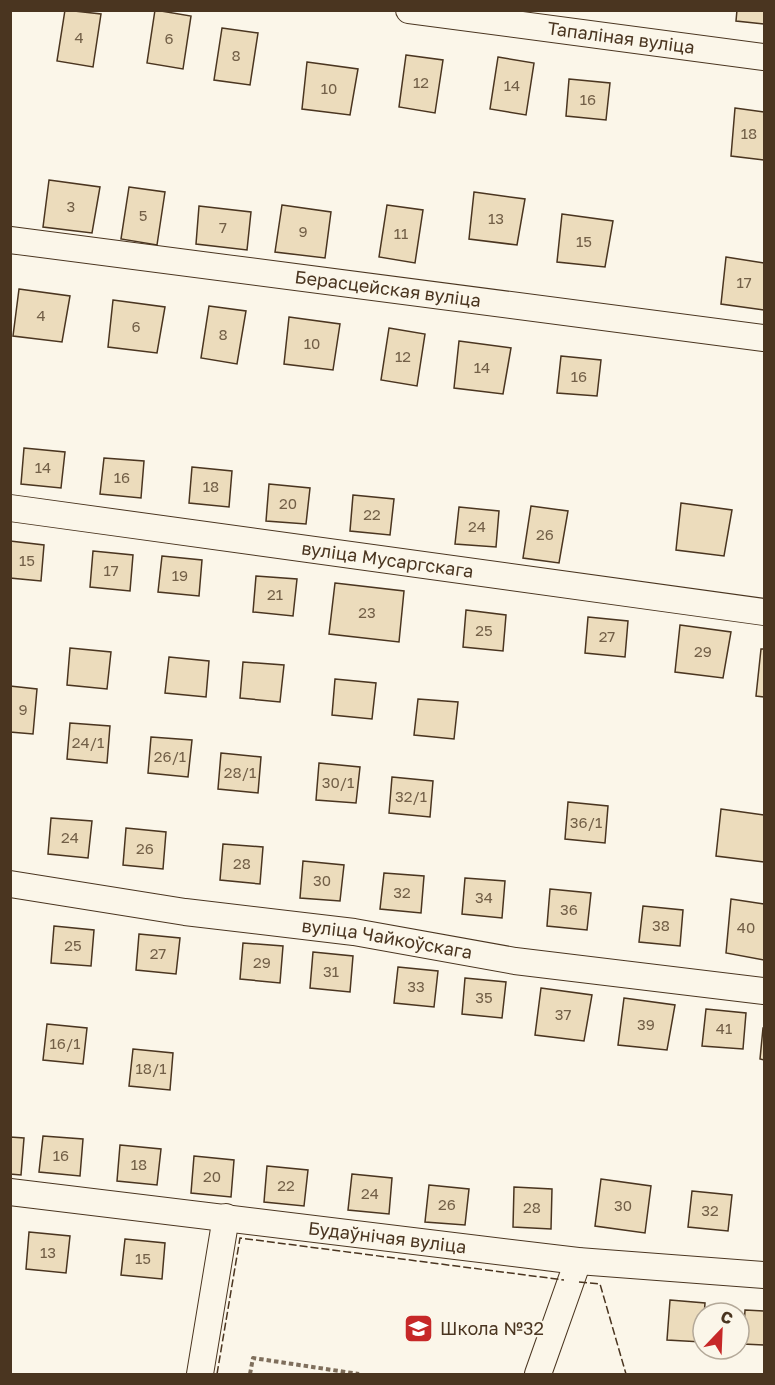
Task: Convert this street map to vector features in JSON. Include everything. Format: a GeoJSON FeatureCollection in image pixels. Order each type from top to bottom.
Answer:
{"type":"FeatureCollection","features":[{"type":"Feature","properties":{"kind":"street","name":"Тапаліная вуліца"},"geometry":{"type":"LineString","coordinates":[[409,10],[765,57]]}},
{"type":"Feature","properties":{"kind":"street","name":"Берасцейская вуліца"},"geometry":{"type":"LineString","coordinates":[[10,240],[765,338]]}},
{"type":"Feature","properties":{"kind":"street","name":"вуліца Мусаргскага"},"geometry":{"type":"LineString","coordinates":[[10,508],[765,612]]}},
{"type":"Feature","properties":{"kind":"street","name":"вуліца Чайкоўскага"},"geometry":{"type":"LineString","coordinates":[[10,884],[185,912],[354,932],[515,961],[765,991]]}},
{"type":"Feature","properties":{"kind":"street","name":"Будаўнічая вуліца"},"geometry":{"type":"LineString","coordinates":[[10,1192],[578,1260],[765,1275]]}},
{"type":"Feature","properties":{"kind":"street"},"geometry":{"type":"LineString","coordinates":[[200,1374],[226,1217]]}},
{"type":"Feature","properties":{"kind":"street"},"geometry":{"type":"LineString","coordinates":[[538,1374],[578,1260]]}},
{"type":"Feature","properties":{"kind":"path"},"geometry":{"type":"LineString","coordinates":[[250,1374],[253,1358],[359,1374]]}},
{"type":"Feature","properties":{"kind":"building"},"geometry":{"type":"Polygon","coordinates":[[[65,10],[101,14],[93,67],[57,61],[65,10]]]}},
{"type":"Feature","properties":{"kind":"building"},"geometry":{"type":"Polygon","coordinates":[[[155,10],[191,16],[183,69],[147,63],[155,10]]]}},
{"type":"Feature","properties":{"kind":"building"},"geometry":{"type":"Polygon","coordinates":[[[737,10],[764,10],[764,24],[736,21],[737,10]]]}},
{"type":"Feature","properties":{"kind":"building"},"geometry":{"type":"Polygon","coordinates":[[[222,28],[258,33],[250,85],[214,80],[222,28]]]}},
{"type":"Feature","properties":{"kind":"building"},"geometry":{"type":"Polygon","coordinates":[[[406,55],[443,60],[435,113],[399,107],[406,55]]]}},
{"type":"Feature","properties":{"kind":"building"},"geometry":{"type":"Polygon","coordinates":[[[498,57],[534,63],[526,115],[490,109],[498,57]]]}},
{"type":"Feature","properties":{"kind":"building"},"geometry":{"type":"Polygon","coordinates":[[[307,62],[358,69],[350,115],[302,109],[307,62]]]}},
{"type":"Feature","properties":{"kind":"building"},"geometry":{"type":"Polygon","coordinates":[[[569,79],[610,83],[606,120],[566,116],[569,79]]]}},
{"type":"Feature","properties":{"kind":"building"},"geometry":{"type":"Polygon","coordinates":[[[735,108],[764,112],[764,160],[731,156],[735,108]]]}},
{"type":"Feature","properties":{"kind":"building"},"geometry":{"type":"Polygon","coordinates":[[[49,180],[100,187],[92,233],[43,227],[49,180]]]}},
{"type":"Feature","properties":{"kind":"building"},"geometry":{"type":"Polygon","coordinates":[[[129,187],[165,192],[157,245],[121,239],[129,187]]]}},
{"type":"Feature","properties":{"kind":"building"},"geometry":{"type":"Polygon","coordinates":[[[474,192],[525,199],[517,245],[469,239],[474,192]]]}},
{"type":"Feature","properties":{"kind":"building"},"geometry":{"type":"Polygon","coordinates":[[[282,205],[331,212],[325,258],[275,252],[282,205]]]}},
{"type":"Feature","properties":{"kind":"building"},"geometry":{"type":"Polygon","coordinates":[[[387,205],[423,210],[415,263],[379,257],[387,205]]]}},
{"type":"Feature","properties":{"kind":"building"},"geometry":{"type":"Polygon","coordinates":[[[199,206],[251,212],[247,250],[196,244],[199,206]]]}},
{"type":"Feature","properties":{"kind":"building"},"geometry":{"type":"Polygon","coordinates":[[[562,214],[613,221],[605,267],[557,262],[562,214]]]}},
{"type":"Feature","properties":{"kind":"building"},"geometry":{"type":"Polygon","coordinates":[[[726,257],[764,263],[764,310],[721,304],[726,257]]]}},
{"type":"Feature","properties":{"kind":"building"},"geometry":{"type":"Polygon","coordinates":[[[19,289],[70,296],[62,342],[13,336],[19,289]]]}},
{"type":"Feature","properties":{"kind":"building"},"geometry":{"type":"Polygon","coordinates":[[[113,300],[165,307],[157,353],[108,347],[113,300]]]}},
{"type":"Feature","properties":{"kind":"building"},"geometry":{"type":"Polygon","coordinates":[[[209,306],[246,311],[237,364],[201,358],[209,306]]]}},
{"type":"Feature","properties":{"kind":"building"},"geometry":{"type":"Polygon","coordinates":[[[289,317],[340,324],[333,370],[284,364],[289,317]]]}},
{"type":"Feature","properties":{"kind":"building"},"geometry":{"type":"Polygon","coordinates":[[[389,328],[425,334],[417,386],[381,380],[389,328]]]}},
{"type":"Feature","properties":{"kind":"building"},"geometry":{"type":"Polygon","coordinates":[[[459,341],[511,348],[503,394],[454,388],[459,341]]]}},
{"type":"Feature","properties":{"kind":"building"},"geometry":{"type":"Polygon","coordinates":[[[561,356],[601,360],[597,396],[557,393],[561,356]]]}},
{"type":"Feature","properties":{"kind":"building"},"geometry":{"type":"Polygon","coordinates":[[[24,448],[65,452],[61,488],[21,484],[24,448]]]}},
{"type":"Feature","properties":{"kind":"building"},"geometry":{"type":"Polygon","coordinates":[[[104,458],[144,461],[141,498],[100,494],[104,458]]]}},
{"type":"Feature","properties":{"kind":"building"},"geometry":{"type":"Polygon","coordinates":[[[192,467],[232,471],[229,507],[189,503],[192,467]]]}},
{"type":"Feature","properties":{"kind":"building"},"geometry":{"type":"Polygon","coordinates":[[[269,484],[310,488],[306,524],[266,521],[269,484]]]}},
{"type":"Feature","properties":{"kind":"building"},"geometry":{"type":"Polygon","coordinates":[[[353,495],[394,499],[390,535],[350,531],[353,495]]]}},
{"type":"Feature","properties":{"kind":"building"},"geometry":{"type":"Polygon","coordinates":[[[681,503],[732,510],[724,556],[676,550],[681,503]]]}},
{"type":"Feature","properties":{"kind":"building"},"geometry":{"type":"Polygon","coordinates":[[[531,506],[568,511],[559,563],[523,558],[531,506]]]}},
{"type":"Feature","properties":{"kind":"building"},"geometry":{"type":"Polygon","coordinates":[[[459,507],[499,511],[496,547],[455,544],[459,507]]]}},
{"type":"Feature","properties":{"kind":"building"},"geometry":{"type":"Polygon","coordinates":[[[10,541],[44,545],[41,581],[10,578],[10,541]]]}},
{"type":"Feature","properties":{"kind":"building"},"geometry":{"type":"Polygon","coordinates":[[[93,551],[133,555],[130,591],[90,587],[93,551]]]}},
{"type":"Feature","properties":{"kind":"building"},"geometry":{"type":"Polygon","coordinates":[[[162,556],[202,560],[199,596],[158,592],[162,556]]]}},
{"type":"Feature","properties":{"kind":"building"},"geometry":{"type":"Polygon","coordinates":[[[256,576],[297,579],[293,616],[253,612],[256,576]]]}},
{"type":"Feature","properties":{"kind":"building"},"geometry":{"type":"Polygon","coordinates":[[[335,583],[404,591],[399,642],[329,634],[335,583]]]}},
{"type":"Feature","properties":{"kind":"building"},"geometry":{"type":"Polygon","coordinates":[[[466,610],[506,615],[503,651],[463,647],[466,610]]]}},
{"type":"Feature","properties":{"kind":"building"},"geometry":{"type":"Polygon","coordinates":[[[588,617],[628,621],[625,657],[585,653],[588,617]]]}},
{"type":"Feature","properties":{"kind":"building"},"geometry":{"type":"Polygon","coordinates":[[[680,625],[731,632],[723,678],[675,672],[680,625]]]}},
{"type":"Feature","properties":{"kind":"building"},"geometry":{"type":"Polygon","coordinates":[[[70,648],[111,652],[107,689],[67,685],[70,648]]]}},
{"type":"Feature","properties":{"kind":"building"},"geometry":{"type":"Polygon","coordinates":[[[761,649],[764,649],[764,697],[756,696],[761,649]]]}},
{"type":"Feature","properties":{"kind":"building"},"geometry":{"type":"Polygon","coordinates":[[[169,657],[209,661],[206,697],[165,693],[169,657]]]}},
{"type":"Feature","properties":{"kind":"building"},"geometry":{"type":"Polygon","coordinates":[[[243,662],[284,665],[280,702],[240,698],[243,662]]]}},
{"type":"Feature","properties":{"kind":"building"},"geometry":{"type":"Polygon","coordinates":[[[335,679],[376,683],[372,719],[332,715],[335,679]]]}},
{"type":"Feature","properties":{"kind":"building"},"geometry":{"type":"Polygon","coordinates":[[[10,686],[37,689],[33,734],[10,732],[10,686]]]}},
{"type":"Feature","properties":{"kind":"building"},"geometry":{"type":"Polygon","coordinates":[[[418,699],[458,702],[454,739],[414,735],[418,699]]]}},
{"type":"Feature","properties":{"kind":"building"},"geometry":{"type":"Polygon","coordinates":[[[70,723],[110,726],[107,763],[67,759],[70,723]]]}},
{"type":"Feature","properties":{"kind":"building"},"geometry":{"type":"Polygon","coordinates":[[[151,737],[192,740],[188,777],[148,773],[151,737]]]}},
{"type":"Feature","properties":{"kind":"building"},"geometry":{"type":"Polygon","coordinates":[[[221,753],[261,757],[258,793],[218,789],[221,753]]]}},
{"type":"Feature","properties":{"kind":"building"},"geometry":{"type":"Polygon","coordinates":[[[319,763],[360,767],[356,803],[316,800],[319,763]]]}},
{"type":"Feature","properties":{"kind":"building"},"geometry":{"type":"Polygon","coordinates":[[[392,777],[433,781],[430,817],[389,813],[392,777]]]}},
{"type":"Feature","properties":{"kind":"building"},"geometry":{"type":"Polygon","coordinates":[[[568,802],[608,806],[605,843],[565,839],[568,802]]]}},
{"type":"Feature","properties":{"kind":"building"},"geometry":{"type":"Polygon","coordinates":[[[721,809],[764,815],[764,862],[716,856],[721,809]]]}},
{"type":"Feature","properties":{"kind":"building"},"geometry":{"type":"Polygon","coordinates":[[[51,818],[92,821],[88,858],[48,854],[51,818]]]}},
{"type":"Feature","properties":{"kind":"building"},"geometry":{"type":"Polygon","coordinates":[[[126,828],[166,832],[163,869],[123,865],[126,828]]]}},
{"type":"Feature","properties":{"kind":"building"},"geometry":{"type":"Polygon","coordinates":[[[223,844],[263,847],[260,884],[220,880],[223,844]]]}},
{"type":"Feature","properties":{"kind":"building"},"geometry":{"type":"Polygon","coordinates":[[[303,861],[344,865],[340,901],[300,898],[303,861]]]}},
{"type":"Feature","properties":{"kind":"building"},"geometry":{"type":"Polygon","coordinates":[[[384,873],[424,876],[421,913],[380,909],[384,873]]]}},
{"type":"Feature","properties":{"kind":"building"},"geometry":{"type":"Polygon","coordinates":[[[465,878],[505,881],[502,918],[462,914],[465,878]]]}},
{"type":"Feature","properties":{"kind":"building"},"geometry":{"type":"Polygon","coordinates":[[[550,889],[591,893],[587,930],[547,926],[550,889]]]}},
{"type":"Feature","properties":{"kind":"building"},"geometry":{"type":"Polygon","coordinates":[[[731,899],[764,904],[764,960],[726,953],[731,899]]]}},
{"type":"Feature","properties":{"kind":"building"},"geometry":{"type":"Polygon","coordinates":[[[643,906],[683,910],[680,946],[639,942],[643,906]]]}},
{"type":"Feature","properties":{"kind":"building"},"geometry":{"type":"Polygon","coordinates":[[[54,926],[94,930],[91,966],[51,963],[54,926]]]}},
{"type":"Feature","properties":{"kind":"building"},"geometry":{"type":"Polygon","coordinates":[[[139,934],[180,938],[176,974],[136,970],[139,934]]]}},
{"type":"Feature","properties":{"kind":"building"},"geometry":{"type":"Polygon","coordinates":[[[243,943],[283,946],[280,983],[240,979],[243,943]]]}},
{"type":"Feature","properties":{"kind":"building"},"geometry":{"type":"Polygon","coordinates":[[[313,952],[353,956],[350,992],[310,988],[313,952]]]}},
{"type":"Feature","properties":{"kind":"building"},"geometry":{"type":"Polygon","coordinates":[[[398,967],[438,971],[434,1007],[394,1003],[398,967]]]}},
{"type":"Feature","properties":{"kind":"building"},"geometry":{"type":"Polygon","coordinates":[[[465,978],[506,982],[502,1018],[462,1014],[465,978]]]}},
{"type":"Feature","properties":{"kind":"building"},"geometry":{"type":"Polygon","coordinates":[[[541,988],[592,995],[584,1041],[535,1035],[541,988]]]}},
{"type":"Feature","properties":{"kind":"building"},"geometry":{"type":"Polygon","coordinates":[[[624,998],[675,1005],[667,1050],[618,1045],[624,998]]]}},
{"type":"Feature","properties":{"kind":"building"},"geometry":{"type":"Polygon","coordinates":[[[706,1009],[746,1013],[743,1049],[702,1046],[706,1009]]]}},
{"type":"Feature","properties":{"kind":"building"},"geometry":{"type":"Polygon","coordinates":[[[47,1024],[87,1028],[83,1064],[43,1060],[47,1024]]]}},
{"type":"Feature","properties":{"kind":"building"},"geometry":{"type":"Polygon","coordinates":[[[764,1028],[764,1060],[760,1059],[764,1028]]]}},
{"type":"Feature","properties":{"kind":"building"},"geometry":{"type":"Polygon","coordinates":[[[133,1049],[173,1053],[170,1090],[129,1086],[133,1049]]]}},
{"type":"Feature","properties":{"kind":"building"},"geometry":{"type":"Polygon","coordinates":[[[43,1136],[83,1139],[80,1176],[39,1172],[43,1136]]]}},
{"type":"Feature","properties":{"kind":"building"},"geometry":{"type":"Polygon","coordinates":[[[10,1137],[24,1138],[21,1175],[10,1174],[10,1137]]]}},
{"type":"Feature","properties":{"kind":"building"},"geometry":{"type":"Polygon","coordinates":[[[120,1145],[161,1149],[157,1185],[117,1181],[120,1145]]]}},
{"type":"Feature","properties":{"kind":"building"},"geometry":{"type":"Polygon","coordinates":[[[194,1156],[234,1160],[231,1197],[191,1193],[194,1156]]]}},
{"type":"Feature","properties":{"kind":"building"},"geometry":{"type":"Polygon","coordinates":[[[267,1166],[308,1170],[304,1206],[264,1202],[267,1166]]]}},
{"type":"Feature","properties":{"kind":"building"},"geometry":{"type":"Polygon","coordinates":[[[352,1174],[392,1178],[389,1214],[348,1210],[352,1174]]]}},
{"type":"Feature","properties":{"kind":"building"},"geometry":{"type":"Polygon","coordinates":[[[601,1179],[651,1186],[645,1233],[595,1226],[601,1179]]]}},
{"type":"Feature","properties":{"kind":"building"},"geometry":{"type":"Polygon","coordinates":[[[429,1185],[469,1189],[465,1225],[425,1222],[429,1185]]]}},
{"type":"Feature","properties":{"kind":"building"},"geometry":{"type":"Polygon","coordinates":[[[514,1187],[552,1189],[551,1229],[513,1227],[514,1187]]]}},
{"type":"Feature","properties":{"kind":"building"},"geometry":{"type":"Polygon","coordinates":[[[692,1191],[732,1195],[728,1231],[688,1227],[692,1191]]]}},
{"type":"Feature","properties":{"kind":"building"},"geometry":{"type":"Polygon","coordinates":[[[29,1232],[70,1236],[66,1273],[26,1269],[29,1232]]]}},
{"type":"Feature","properties":{"kind":"building"},"geometry":{"type":"Polygon","coordinates":[[[125,1239],[165,1243],[162,1279],[121,1275],[125,1239]]]}},
{"type":"Feature","properties":{"kind":"building"},"geometry":{"type":"Polygon","coordinates":[[[670,1300],[691,1302],[691,1341],[667,1340],[670,1300]]]}},
{"type":"Feature","properties":{"kind":"building"},"geometry":{"type":"Polygon","coordinates":[[[751,1310],[764,1311],[764,1345],[751,1344],[751,1310]]]}},
{"type":"Feature","properties":{"kind":"fence"},"geometry":{"type":"LineString","coordinates":[[217,1374],[240,1238],[564,1280]]}},
{"type":"Feature","properties":{"kind":"fence"},"geometry":{"type":"LineString","coordinates":[[579,1282],[600,1284],[626,1374]]}},
{"type":"Feature","properties":{"kind":"place","name":"Школа №32"},"geometry":{"type":"Point","coordinates":[419,1329]}}]}
